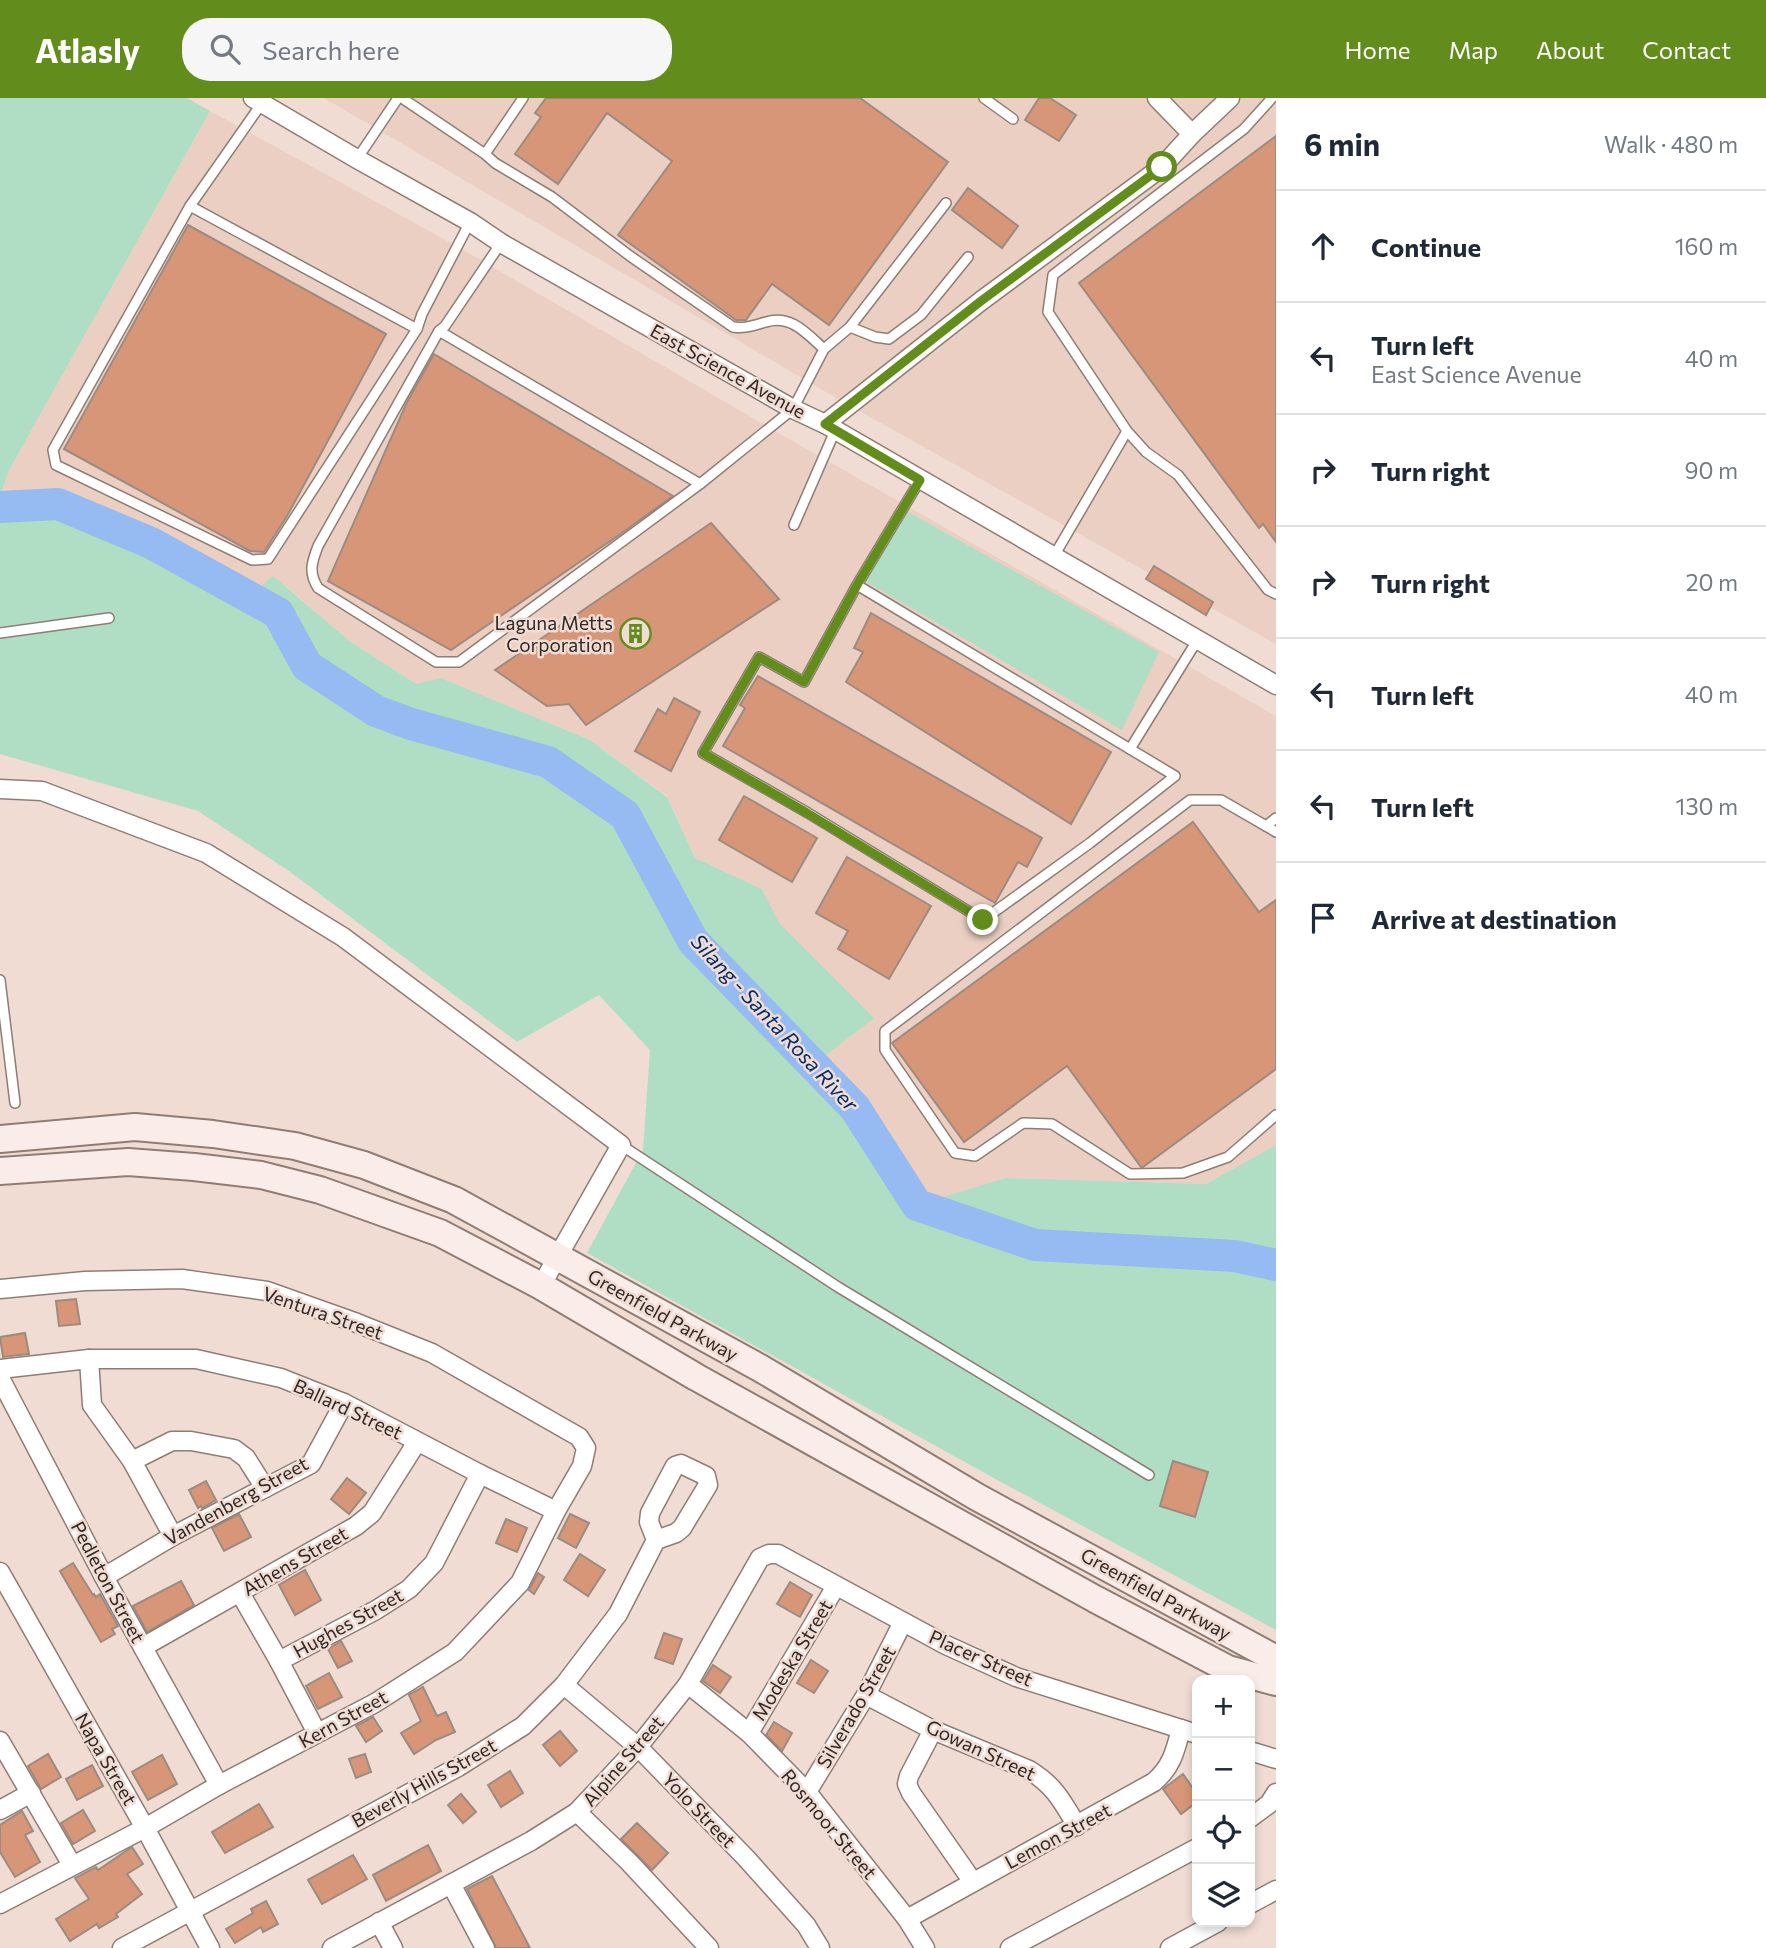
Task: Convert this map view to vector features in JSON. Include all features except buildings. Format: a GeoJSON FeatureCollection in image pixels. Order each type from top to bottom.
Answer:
{"type":"FeatureCollection","features":[{"type":"Feature","properties":{"kind":"main road","name":"Greenfield Parkway"},"geometry":{"type":"LineString","coordinates":[[0,1139],[135,1127],[213,1134],[295,1146],[364,1165],[454,1200],[760,1368],[978,1497],[1276,1659]]}},
{"type":"Feature","properties":{"kind":"main road","name":"Greenfield Parkway"},"geometry":{"type":"LineString","coordinates":[[0,1171],[128,1162],[261,1175],[320,1190],[440,1233],[541,1286],[696,1377],[1095,1599],[1228,1669],[1276,1682]]}},
{"type":"Feature","properties":{"kind":"street"},"geometry":{"type":"LineString","coordinates":[[1157,98],[1192,134]]}},
{"type":"Feature","properties":{"kind":"street"},"geometry":{"type":"LineString","coordinates":[[830,427],[981,301],[1162,167],[1230,98]]}},
{"type":"Feature","properties":{"kind":"street","name":"East Science Avenue"},"geometry":{"type":"LineString","coordinates":[[257,101],[1276,685]]}},
{"type":"Feature","properties":{"kind":"street"},"geometry":{"type":"LineString","coordinates":[[0,789],[42,792],[206,853],[344,937],[621,1145],[541,1286]]}},
{"type":"Feature","properties":{"kind":"street","name":"Ventura Street"},"geometry":{"type":"LineString","coordinates":[[0,1289],[85,1281],[182,1279],[267,1291],[432,1353],[579,1437]]}},
{"type":"Feature","properties":{"kind":"street"},"geometry":{"type":"LineString","coordinates":[[89,1359],[92,1405],[131,1461],[173,1536]]}},
{"type":"Feature","properties":{"kind":"street","name":"Ballard Street"},"geometry":{"type":"LineString","coordinates":[[0,1369],[89,1359],[197,1359],[281,1378],[344,1403],[480,1475],[556,1511]]}},
{"type":"Feature","properties":{"kind":"street","name":"Pedleton Street"},"geometry":{"type":"LineString","coordinates":[[0,1378],[104,1577],[219,1785]]}},
{"type":"Feature","properties":{"kind":"street","name":"Vandenberg Street"},"geometry":{"type":"LineString","coordinates":[[104,1577],[173,1536],[311,1464],[344,1403]]}},
{"type":"Feature","properties":{"kind":"street","name":"Kern Street"},"geometry":{"type":"LineString","coordinates":[[0,1904],[375,1703],[455,1652],[520,1583],[582,1466],[586,1448],[579,1437]]}},
{"type":"Feature","properties":{"kind":"street"},"geometry":{"type":"LineString","coordinates":[[131,1461],[172,1441],[191,1441],[234,1449],[246,1458],[264,1488]]}},
{"type":"Feature","properties":{"kind":"street","name":"Athens Street"},"geometry":{"type":"LineString","coordinates":[[143,1647],[356,1526],[372,1513],[417,1442]]}},
{"type":"Feature","properties":{"kind":"street","name":"Hughes Street"},"geometry":{"type":"LineString","coordinates":[[279,1661],[376,1610],[409,1588],[434,1563],[480,1475]]}},
{"type":"Feature","properties":{"kind":"street","name":"Beverly Hills Street"},"geometry":{"type":"LineString","coordinates":[[122,1948],[458,1767],[523,1727],[564,1685],[618,1614],[656,1540]]}},
{"type":"Feature","properties":{"kind":"street","name":"Placer Street"},"geometry":{"type":"LineString","coordinates":[[778,1554],[946,1645],[1016,1677],[1189,1732]]}},
{"type":"Feature","properties":{"kind":"street","name":"Alpine Street"},"geometry":{"type":"LineString","coordinates":[[332,1948],[531,1841],[577,1812],[638,1747],[688,1684],[760,1558],[778,1554]]}},
{"type":"Feature","properties":{"kind":"street","name":"Napa Street"},"geometry":{"type":"LineString","coordinates":[[0,1572],[210,1948]]}},
{"type":"Feature","properties":{"kind":"street","name":"Modeska Street"},"geometry":{"type":"LineString","coordinates":[[749,1733],[836,1586]]}},
{"type":"Feature","properties":{"kind":"street"},"geometry":{"type":"LineString","coordinates":[[240,1593],[317,1733]]}},
{"type":"Feature","properties":{"kind":"street","name":"Silverado Street"},"geometry":{"type":"LineString","coordinates":[[807,1791],[866,1695],[903,1622]]}},
{"type":"Feature","properties":{"kind":"street","name":"Rosmoor Street"},"geometry":{"type":"LineString","coordinates":[[688,1684],[749,1733],[807,1791],[907,1919],[925,1948]]}},
{"type":"Feature","properties":{"kind":"street","name":"Yolo Street"},"geometry":{"type":"LineString","coordinates":[[564,1685],[638,1747],[746,1858],[806,1925],[821,1948]]}},
{"type":"Feature","properties":{"kind":"street","name":"Gowan Street"},"geometry":{"type":"LineString","coordinates":[[866,1695],[933,1730],[1029,1770],[1056,1792],[1077,1826]]}},
{"type":"Feature","properties":{"kind":"street"},"geometry":{"type":"LineString","coordinates":[[933,1730],[907,1784],[973,1882]]}},
{"type":"Feature","properties":{"kind":"street","name":"Lemon Street"},"geometry":{"type":"LineString","coordinates":[[907,1919],[1154,1782],[1166,1771],[1189,1732]]}},
{"type":"Feature","properties":{"kind":"street"},"geometry":{"type":"LineString","coordinates":[[0,1741],[72,1865]]}},
{"type":"Feature","properties":{"kind":"street"},"geometry":{"type":"LineString","coordinates":[[1255,1753],[1276,1759]]}},
{"type":"Feature","properties":{"kind":"street"},"geometry":{"type":"LineString","coordinates":[[0,1810],[31,1793]]}},
{"type":"Feature","properties":{"kind":"street"},"geometry":{"type":"LineString","coordinates":[[1255,1814],[1269,1804],[1276,1793]]}},
{"type":"Feature","properties":{"kind":"street"},"geometry":{"type":"LineString","coordinates":[[577,1812],[629,1862],[709,1948]]}},
{"type":"Feature","properties":{"kind":"street"},"geometry":{"type":"LineString","coordinates":[[1010,1948],[1192,1850]]}},
{"type":"Feature","properties":{"kind":"street"},"geometry":{"type":"LineString","coordinates":[[451,1884],[485,1948]]}},
{"type":"Feature","properties":{"kind":"street"},"geometry":{"type":"LineString","coordinates":[[1255,1901],[1276,1890]]}},
{"type":"Feature","properties":{"kind":"street"},"geometry":{"type":"LineString","coordinates":[[379,1922],[393,1948]]}},
{"type":"Feature","properties":{"kind":"street"},"geometry":{"type":"LineString","coordinates":[[1170,1948],[1209,1927]]}},
{"type":"Feature","properties":{"kind":"lane"},"geometry":{"type":"LineString","coordinates":[[357,159],[400,98],[495,163],[552,197],[733,327],[748,327],[776,319],[792,322],[824,349]]}},
{"type":"Feature","properties":{"kind":"lane"},"geometry":{"type":"LineString","coordinates":[[485,154],[523,98]]}},
{"type":"Feature","properties":{"kind":"lane"},"geometry":{"type":"LineString","coordinates":[[984,98],[1013,119]]}},
{"type":"Feature","properties":{"kind":"lane"},"geometry":{"type":"LineString","coordinates":[[1272,98],[1244,129],[1053,275],[1048,312],[1127,431],[1146,452],[1178,475],[1268,590],[1276,594]]}},
{"type":"Feature","properties":{"kind":"lane"},"geometry":{"type":"LineString","coordinates":[[257,101],[190,206],[53,450],[56,465],[252,560],[268,559],[417,329],[422,314],[470,222]]}},
{"type":"Feature","properties":{"kind":"lane"},"geometry":{"type":"LineString","coordinates":[[501,243],[439,331],[318,546],[311,564],[312,578],[317,587],[436,662],[459,662],[700,484],[793,409],[824,349],[850,327],[946,203]]}},
{"type":"Feature","properties":{"kind":"lane"},"geometry":{"type":"LineString","coordinates":[[190,206],[417,329]]}},
{"type":"Feature","properties":{"kind":"lane"},"geometry":{"type":"LineString","coordinates":[[850,327],[889,340],[921,315],[968,257]]}},
{"type":"Feature","properties":{"kind":"lane"},"geometry":{"type":"LineString","coordinates":[[439,331],[700,484]]}},
{"type":"Feature","properties":{"kind":"lane"},"geometry":{"type":"LineString","coordinates":[[794,525],[830,427]]}},
{"type":"Feature","properties":{"kind":"lane"},"geometry":{"type":"LineString","coordinates":[[1054,556],[1127,431]]}},
{"type":"Feature","properties":{"kind":"lane"},"geometry":{"type":"LineString","coordinates":[[857,585],[1175,776],[1090,843],[983,920],[703,753],[759,657],[804,682],[857,585],[920,480]]}},
{"type":"Feature","properties":{"kind":"lane"},"geometry":{"type":"LineString","coordinates":[[0,634],[109,618]]}},
{"type":"Feature","properties":{"kind":"lane"},"geometry":{"type":"LineString","coordinates":[[1130,749],[1198,639]]}},
{"type":"Feature","properties":{"kind":"lane"},"geometry":{"type":"LineString","coordinates":[[1276,832],[1221,800],[1190,800],[885,1031],[885,1050],[955,1153],[965,1156],[975,1156],[1023,1123],[1052,1124],[1130,1174],[1183,1173],[1228,1157],[1276,1115]]}},
{"type":"Feature","properties":{"kind":"lane"},"geometry":{"type":"LineString","coordinates":[[1266,826],[1276,818]]}},
{"type":"Feature","properties":{"kind":"lane"},"geometry":{"type":"LineString","coordinates":[[0,980],[15,1103]]}},
{"type":"Feature","properties":{"kind":"lane"},"geometry":{"type":"LineString","coordinates":[[621,1145],[838,1287],[1149,1475]]}},
{"type":"Feature","properties":{"kind":"shaded area"},"geometry":{"type":"Polygon","coordinates":[[[324,98],[1276,98],[1276,644],[838,399],[324,98]]]}},
{"type":"Feature","properties":{"kind":"shaded area"},"geometry":{"type":"Polygon","coordinates":[[[210,111],[453,244],[1276,716],[1276,1145],[1206,1184],[1005,1178],[917,1205],[855,1108],[813,1065],[873,1017],[778,923],[762,889],[695,858],[667,796],[590,740],[441,678],[417,685],[351,642],[286,586],[250,597],[151,543],[58,504],[0,507],[0,497],[8,472],[210,111]]]}},
{"type":"Feature","properties":{"kind":"green space"},"geometry":{"type":"Polygon","coordinates":[[[0,98],[187,98],[210,111],[8,472],[0,497],[0,98]]]}},
{"type":"Feature","properties":{"kind":"green space"},"geometry":{"type":"Polygon","coordinates":[[[58,504],[151,543],[249,597],[273,576],[351,642],[416,684],[441,678],[590,740],[667,797],[695,858],[762,889],[779,923],[874,1018],[813,1065],[855,1108],[917,1205],[1005,1178],[1206,1184],[1276,1145],[1276,1630],[1001,1482],[587,1253],[643,1150],[650,1050],[599,995],[517,1042],[289,871],[198,811],[0,754],[0,507],[58,504]]]}},
{"type":"Feature","properties":{"kind":"green space"},"geometry":{"type":"Polygon","coordinates":[[[899,507],[1159,652],[1122,730],[856,576],[899,507]]]}},
{"type":"Feature","properties":{"kind":"waterway","name":"Silang - Santa Rosa River"},"geometry":{"type":"LineString","coordinates":[[0,507],[58,504],[151,543],[278,613],[307,666],[376,711],[411,724],[548,762],[625,815],[693,941],[855,1108],[917,1205],[1035,1245],[1235,1256],[1276,1265]]}},
{"type":"Feature","properties":{"kind":"place","name":"Laguna Metts Corporation"},"geometry":{"type":"Point","coordinates":[636,634]}},
{"type":"Feature","properties":{"kind":"route"},"geometry":{"type":"LineString","coordinates":[[983,920],[703,753],[759,657],[804,682],[857,585],[920,480],[825,424],[981,301],[1162,167]]}}]}
